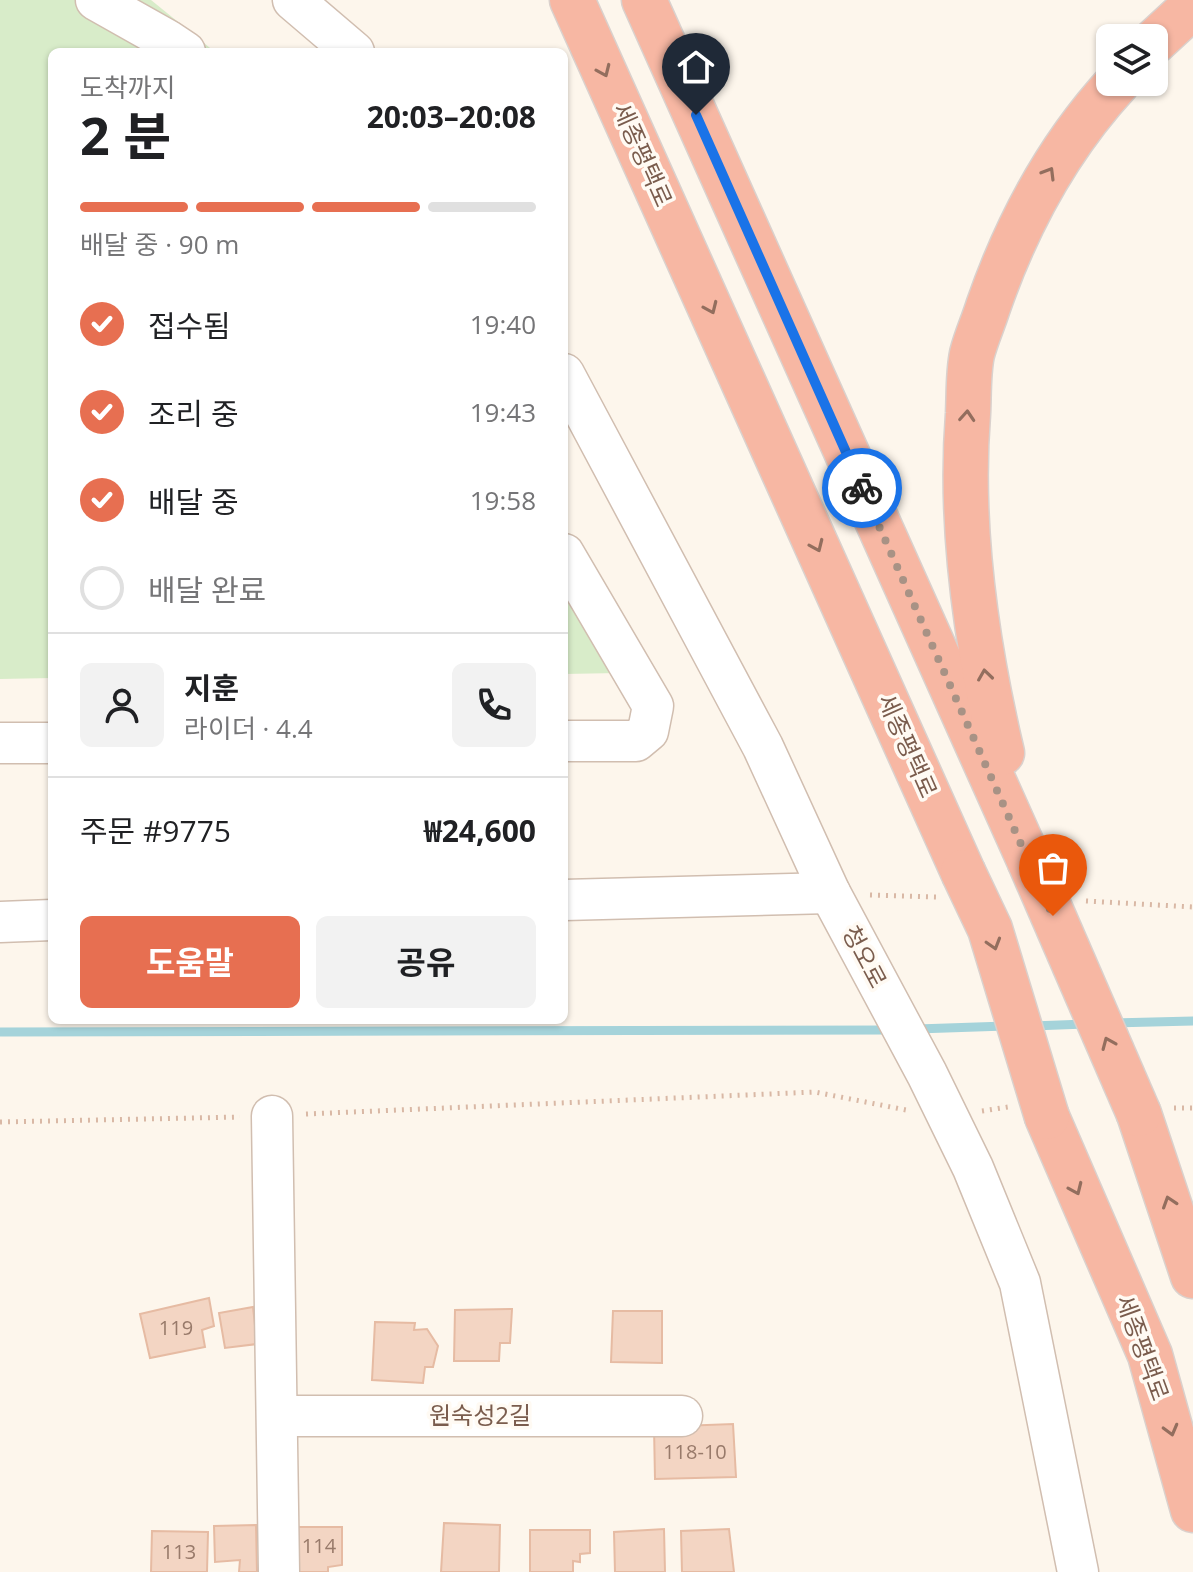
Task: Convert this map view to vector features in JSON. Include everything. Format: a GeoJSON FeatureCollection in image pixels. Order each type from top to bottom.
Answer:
{"type":"FeatureCollection","features":[{"type":"Feature","properties":{"kind":"highway","name":"세종평택로"},"geometry":{"type":"LineString","coordinates":[[572,0],[990,929],[1047,1117],[1150,1355],[1193,1510]]}},
{"type":"Feature","properties":{"kind":"highway"},"geometry":{"type":"LineString","coordinates":[[644,0],[1029,860],[1139,1114],[1193,1276]]}},
{"type":"Feature","properties":{"kind":"highway"},"geometry":{"type":"LineString","coordinates":[[1168,29],[1193,6]]}},
{"type":"Feature","properties":{"kind":"highway"},"geometry":{"type":"LineString","coordinates":[[1029,860],[988,691],[965,523],[965,445],[972,355],[1004,261],[1047,173],[1105,96]]}},
{"type":"Feature","properties":{"kind":"street"},"geometry":{"type":"LineString","coordinates":[[96,0],[179,48]]}},
{"type":"Feature","properties":{"kind":"street"},"geometry":{"type":"LineString","coordinates":[[293,0],[349,48]]}},
{"type":"Feature","properties":{"kind":"street","name":"청오로"},"geometry":{"type":"LineString","coordinates":[[568,381],[763,747],[830,893],[927,1074],[973,1168],[1020,1283],[1078,1572]]}},
{"type":"Feature","properties":{"kind":"street"},"geometry":{"type":"LineString","coordinates":[[568,561],[653,706],[648,731],[636,741],[568,741]]}},
{"type":"Feature","properties":{"kind":"street"},"geometry":{"type":"LineString","coordinates":[[0,743],[48,743]]}},
{"type":"Feature","properties":{"kind":"street"},"geometry":{"type":"LineString","coordinates":[[568,900],[830,893]]}},
{"type":"Feature","properties":{"kind":"street"},"geometry":{"type":"LineString","coordinates":[[0,922],[48,920]]}},
{"type":"Feature","properties":{"kind":"street"},"geometry":{"type":"LineString","coordinates":[[272,1116],[279,1572]]}},
{"type":"Feature","properties":{"kind":"street","name":"원숙성2길"},"geometry":{"type":"LineString","coordinates":[[278,1416],[682,1416]]}},
{"type":"Feature","properties":{"kind":"path"},"geometry":{"type":"LineString","coordinates":[[0,1122],[272,1116],[815,1092],[947,1118]]}},
{"type":"Feature","properties":{"kind":"green space"},"geometry":{"type":"Polygon","coordinates":[[[0,0],[151,0],[210,48],[48,48],[48,678],[0,679],[0,0]]]}},
{"type":"Feature","properties":{"kind":"green space"},"geometry":{"type":"Polygon","coordinates":[[[568,563],[619,673],[568,674],[568,563]]]}},
{"type":"Feature","properties":{"kind":"building"},"geometry":{"type":"Polygon","coordinates":[[[209,1298],[214,1326],[202,1330],[205,1347],[150,1358],[140,1314],[209,1298]]]}},
{"type":"Feature","properties":{"kind":"building"},"geometry":{"type":"Polygon","coordinates":[[[253,1307],[257,1344],[225,1348],[219,1313],[253,1307]]]}},
{"type":"Feature","properties":{"kind":"building"},"geometry":{"type":"Polygon","coordinates":[[[512,1309],[510,1343],[500,1343],[499,1361],[454,1361],[455,1310],[512,1309]]]}},
{"type":"Feature","properties":{"kind":"building"},"geometry":{"type":"Polygon","coordinates":[[[613,1311],[662,1311],[662,1363],[611,1362],[613,1311]]]}},
{"type":"Feature","properties":{"kind":"building"},"geometry":{"type":"Polygon","coordinates":[[[375,1322],[415,1323],[414,1330],[427,1329],[438,1346],[433,1367],[425,1367],[423,1383],[372,1380],[375,1322]]]}},
{"type":"Feature","properties":{"kind":"building"},"geometry":{"type":"Polygon","coordinates":[[[733,1424],[736,1477],[655,1479],[654,1427],[733,1424]]]}},
{"type":"Feature","properties":{"kind":"building"},"geometry":{"type":"Polygon","coordinates":[[[444,1523],[500,1525],[499,1572],[441,1572],[444,1523]]]}},
{"type":"Feature","properties":{"kind":"building"},"geometry":{"type":"Polygon","coordinates":[[[256,1525],[257,1572],[239,1572],[240,1560],[215,1562],[214,1526],[256,1525]]]}},
{"type":"Feature","properties":{"kind":"building"},"geometry":{"type":"Polygon","coordinates":[[[294,1527],[342,1527],[342,1565],[328,1567],[328,1572],[297,1572],[294,1527]]]}},
{"type":"Feature","properties":{"kind":"building"},"geometry":{"type":"Polygon","coordinates":[[[664,1529],[665,1572],[615,1572],[614,1532],[664,1529]]]}},
{"type":"Feature","properties":{"kind":"building"},"geometry":{"type":"Polygon","coordinates":[[[729,1529],[734,1572],[682,1572],[681,1531],[729,1529]]]}},
{"type":"Feature","properties":{"kind":"building"},"geometry":{"type":"Polygon","coordinates":[[[530,1530],[590,1530],[590,1553],[580,1554],[580,1562],[573,1561],[573,1572],[530,1572],[530,1530]]]}},
{"type":"Feature","properties":{"kind":"building"},"geometry":{"type":"Polygon","coordinates":[[[152,1531],[208,1532],[207,1572],[151,1572],[152,1531]]]}},
{"type":"Feature","properties":{"kind":"waterway"},"geometry":{"type":"LineString","coordinates":[[1112,1023],[1193,1021]]}},
{"type":"Feature","properties":{"kind":"waterway"},"geometry":{"type":"LineString","coordinates":[[1032,1026],[1086,1024]]}},
{"type":"Feature","properties":{"kind":"waterway"},"geometry":{"type":"LineString","coordinates":[[917,1029],[1006,1026]]}},
{"type":"Feature","properties":{"kind":"waterway"},"geometry":{"type":"LineString","coordinates":[[0,1032],[890,1030]]}},
{"type":"Feature","properties":{"kind":"way so far"},"geometry":{"type":"LineString","coordinates":[[862,488],[1053,916]]}},
{"type":"Feature","properties":{"kind":"route"},"geometry":{"type":"LineString","coordinates":[[696,115],[862,488]]}}]}
